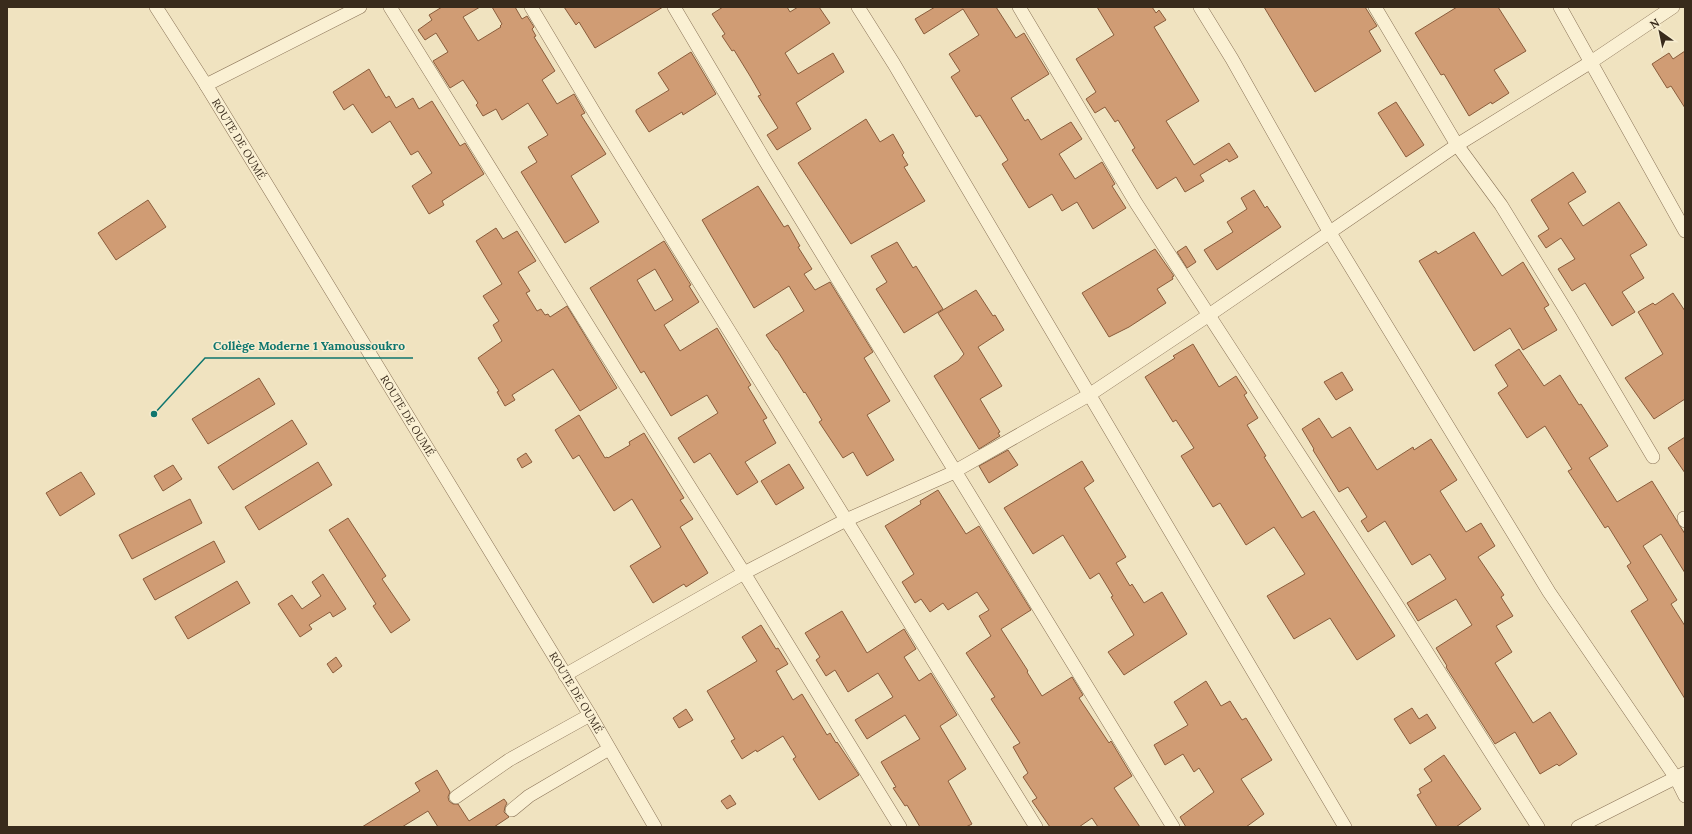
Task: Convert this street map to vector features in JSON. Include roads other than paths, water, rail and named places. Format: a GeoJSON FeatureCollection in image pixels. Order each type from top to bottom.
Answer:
{"type":"FeatureCollection","features":[{"type":"Feature","properties":{"kind":"street","name":"ROUTE DE OUMÉ"},"geometry":{"type":"LineString","coordinates":[[156,7],[206,85],[590,715],[655,827]]}},
{"type":"Feature","properties":{"kind":"street"},"geometry":{"type":"LineString","coordinates":[[206,85],[360,7]]}},
{"type":"Feature","properties":{"kind":"street"},"geometry":{"type":"LineString","coordinates":[[390,7],[744,573],[900,827]]}},
{"type":"Feature","properties":{"kind":"street"},"geometry":{"type":"LineString","coordinates":[[531,7],[600,122],[1036,827]]}},
{"type":"Feature","properties":{"kind":"street"},"geometry":{"type":"LineString","coordinates":[[674,7],[768,166],[1174,827]]}},
{"type":"Feature","properties":{"kind":"street"},"geometry":{"type":"LineString","coordinates":[[858,7],[894,64],[1345,827]]}},
{"type":"Feature","properties":{"kind":"street"},"geometry":{"type":"LineString","coordinates":[[1019,7],[1136,203],[1394,599],[1538,827]]}},
{"type":"Feature","properties":{"kind":"street"},"geometry":{"type":"LineString","coordinates":[[1200,7],[1232,59],[1330,233],[1549,592],[1681,776],[1685,796]]}},
{"type":"Feature","properties":{"kind":"street"},"geometry":{"type":"LineString","coordinates":[[1375,7],[1456,145],[1509,218],[1570,316],[1653,457]]}},
{"type":"Feature","properties":{"kind":"street"},"geometry":{"type":"LineString","coordinates":[[1560,7],[1685,231]]}},
{"type":"Feature","properties":{"kind":"street"},"geometry":{"type":"LineString","coordinates":[[565,674],[744,573],[846,520],[955,471],[1089,394],[1330,233],[1456,145],[1592,62],[1673,7]]}},
{"type":"Feature","properties":{"kind":"street"},"geometry":{"type":"LineString","coordinates":[[456,797],[509,760],[590,715]]}},
{"type":"Feature","properties":{"kind":"street"},"geometry":{"type":"LineString","coordinates":[[512,810],[529,796],[609,749]]}},
{"type":"Feature","properties":{"kind":"street"},"geometry":{"type":"LineString","coordinates":[[1578,827],[1681,776]]}},
{"type":"Feature","properties":{"kind":"place","name":"Collège Moderne 1 Yamoussoukro"},"geometry":{"type":"Point","coordinates":[154,414]}}]}
